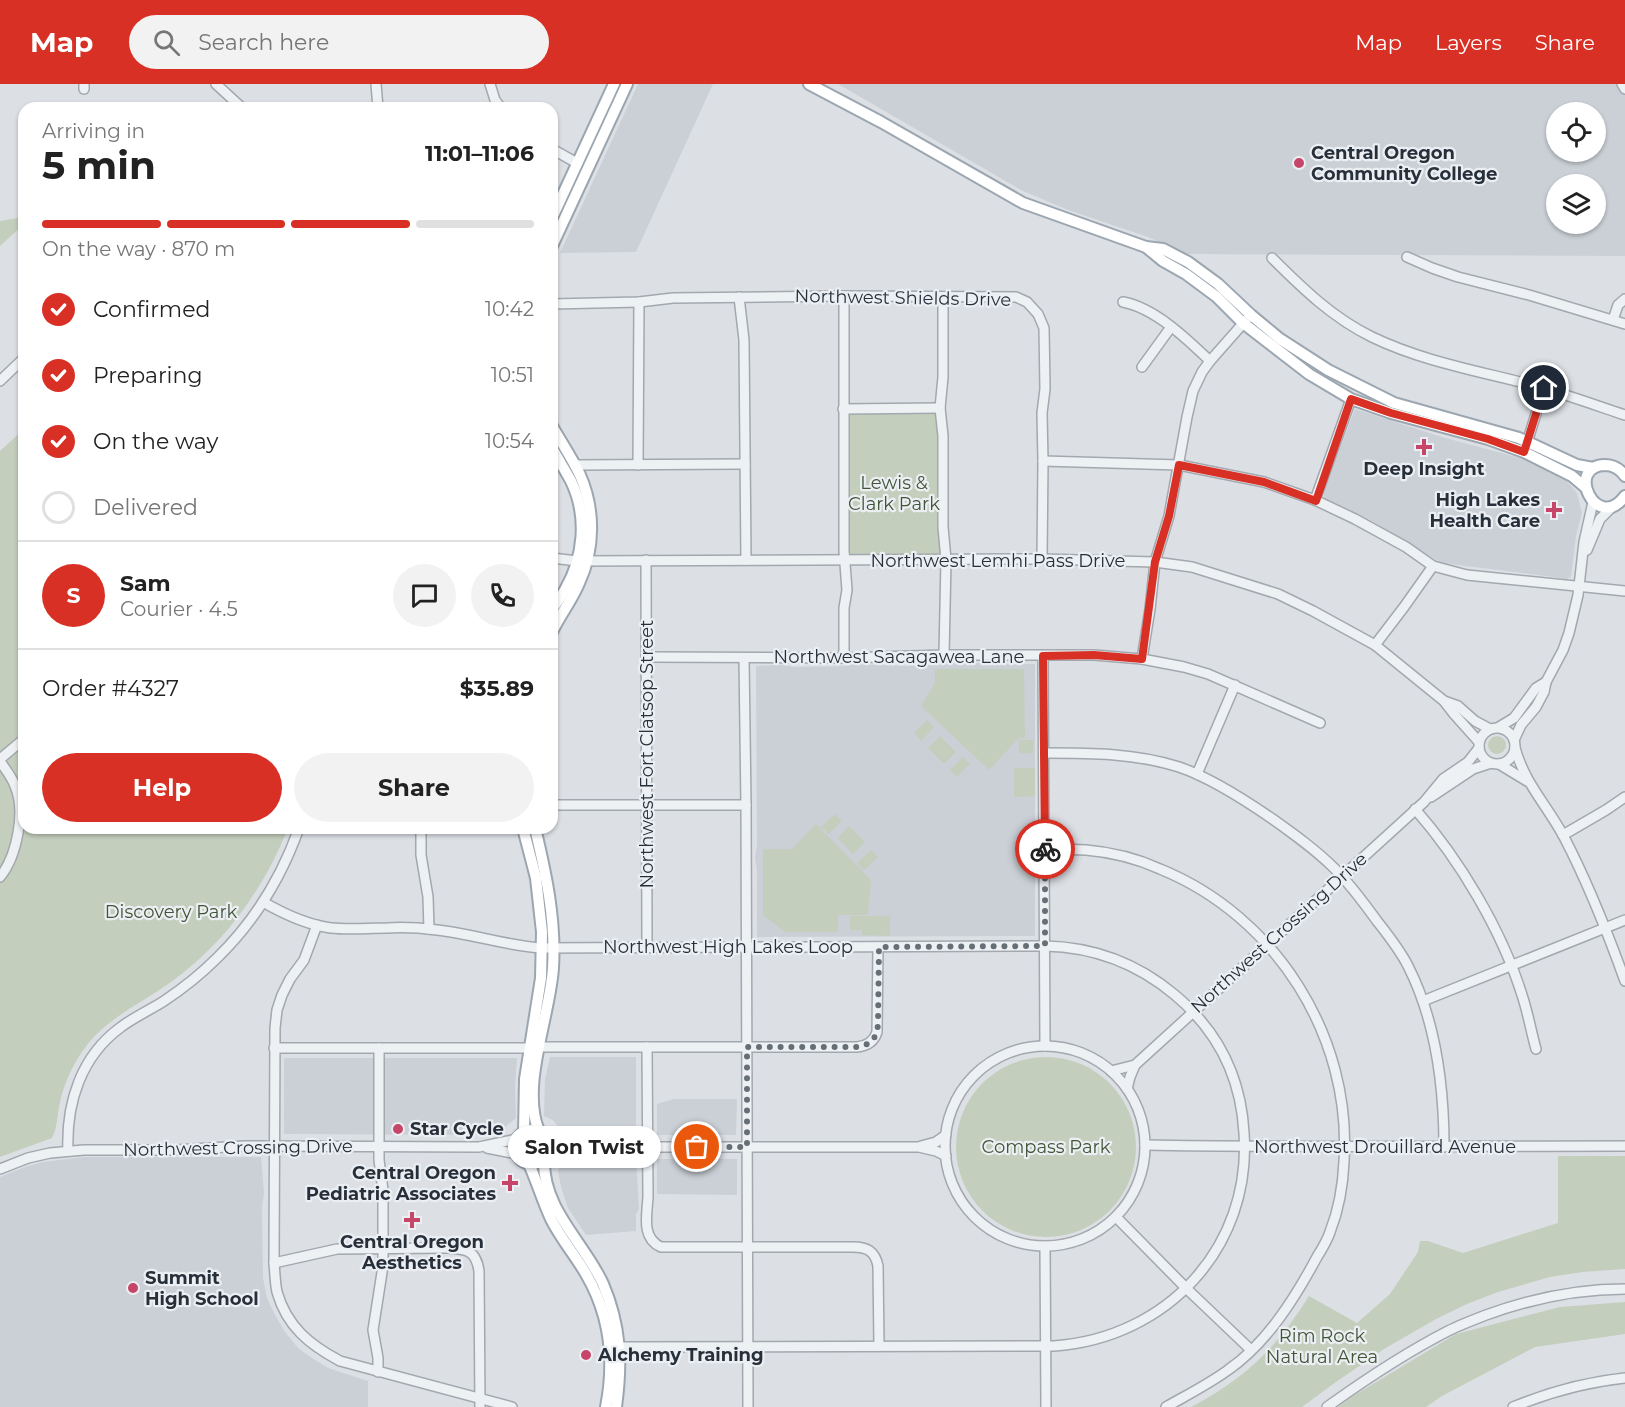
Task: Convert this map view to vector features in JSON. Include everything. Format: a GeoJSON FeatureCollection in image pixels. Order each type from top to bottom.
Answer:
{"type":"FeatureCollection","features":[{"type":"Feature","properties":{"kind":"main road"},"geometry":{"type":"LineString","coordinates":[[558,205],[614,84]]}},
{"type":"Feature","properties":{"kind":"main road"},"geometry":{"type":"LineString","coordinates":[[558,233],[627,84]]}},
{"type":"Feature","properties":{"kind":"main road"},"geometry":{"type":"LineString","coordinates":[[809,84],[1023,203],[1146,247],[1247,319],[1328,370],[1394,404],[1491,429],[1526,447],[1572,476],[1585,487],[1593,502],[1599,505],[1612,507],[1625,497]]}},
{"type":"Feature","properties":{"kind":"main road"},"geometry":{"type":"LineString","coordinates":[[1247,319],[1309,374],[1351,399],[1391,413],[1526,447],[1577,465],[1593,468],[1612,466],[1618,468],[1625,476]]}},
{"type":"Feature","properties":{"kind":"main road"},"geometry":{"type":"LineString","coordinates":[[558,437],[586,493],[590,508],[591,529],[579,585],[558,622]]}},
{"type":"Feature","properties":{"kind":"main road"},"geometry":{"type":"LineString","coordinates":[[558,459],[578,498],[583,561],[558,600]]}},
{"type":"Feature","properties":{"kind":"main road"},"geometry":{"type":"LineString","coordinates":[[1585,487],[1593,468]]}},
{"type":"Feature","properties":{"kind":"main road"},"geometry":{"type":"LineString","coordinates":[[524,834],[538,889],[542,924],[548,948]]}},
{"type":"Feature","properties":{"kind":"main road"},"geometry":{"type":"LineString","coordinates":[[536,834],[549,894],[548,948],[551,987],[524,1087],[520,1135],[515,1145],[521,1160],[529,1164],[537,1164],[546,1157]]}},
{"type":"Feature","properties":{"kind":"main road"},"geometry":{"type":"LineString","coordinates":[[534,1047],[534,1104],[539,1131]]}},
{"type":"Feature","properties":{"kind":"main road"},"geometry":{"type":"LineString","coordinates":[[520,1135],[531,1130],[539,1131],[548,1140],[550,1147],[546,1157],[544,1176],[553,1202],[602,1282],[614,1317],[620,1347],[616,1407]]}},
{"type":"Feature","properties":{"kind":"main road"},"geometry":{"type":"LineString","coordinates":[[529,1164],[551,1220],[586,1274],[602,1311],[611,1364],[606,1407]]}},
{"type":"Feature","properties":{"kind":"street"},"geometry":{"type":"LineString","coordinates":[[216,84],[236,102]]}},
{"type":"Feature","properties":{"kind":"street"},"geometry":{"type":"LineString","coordinates":[[376,84],[378,102]]}},
{"type":"Feature","properties":{"kind":"street"},"geometry":{"type":"LineString","coordinates":[[490,84],[496,102]]}},
{"type":"Feature","properties":{"kind":"street"},"geometry":{"type":"LineString","coordinates":[[1622,84],[1625,89]]}},
{"type":"Feature","properties":{"kind":"street"},"geometry":{"type":"LineString","coordinates":[[558,152],[577,163]]}},
{"type":"Feature","properties":{"kind":"street"},"geometry":{"type":"LineString","coordinates":[[1407,257],[1458,277],[1529,295],[1625,324]]}},
{"type":"Feature","properties":{"kind":"street"},"geometry":{"type":"LineString","coordinates":[[1272,258],[1310,296],[1371,336],[1407,352],[1435,361],[1544,388],[1625,415]]}},
{"type":"Feature","properties":{"kind":"street"},"geometry":{"type":"LineString","coordinates":[[844,296],[844,559],[848,590],[844,608],[844,658]]}},
{"type":"Feature","properties":{"kind":"street","name":"Northwest Shields Drive"},"geometry":{"type":"LineString","coordinates":[[558,304],[639,302],[673,298],[844,296],[1016,297],[1027,302],[1038,314],[1044,328],[1042,559]]}},
{"type":"Feature","properties":{"kind":"street"},"geometry":{"type":"LineString","coordinates":[[739,297],[744,340],[746,560]]}},
{"type":"Feature","properties":{"kind":"street"},"geometry":{"type":"LineString","coordinates":[[944,297],[943,377],[940,408],[943,436],[943,527],[946,560],[944,655]]}},
{"type":"Feature","properties":{"kind":"street"},"geometry":{"type":"LineString","coordinates":[[1613,320],[1618,305],[1625,299]]}},
{"type":"Feature","properties":{"kind":"street"},"geometry":{"type":"LineString","coordinates":[[638,465],[639,302]]}},
{"type":"Feature","properties":{"kind":"street"},"geometry":{"type":"LineString","coordinates":[[1123,302],[1145,310],[1171,327],[1210,361]]}},
{"type":"Feature","properties":{"kind":"street"},"geometry":{"type":"LineString","coordinates":[[1142,659],[1155,562],[1169,516],[1193,391],[1210,361],[1247,319]]}},
{"type":"Feature","properties":{"kind":"street"},"geometry":{"type":"LineString","coordinates":[[1142,367],[1171,327]]}},
{"type":"Feature","properties":{"kind":"street"},"geometry":{"type":"LineString","coordinates":[[0,381],[18,364]]}},
{"type":"Feature","properties":{"kind":"street"},"geometry":{"type":"LineString","coordinates":[[1526,447],[1544,388]]}},
{"type":"Feature","properties":{"kind":"street"},"geometry":{"type":"LineString","coordinates":[[1316,501],[1351,399]]}},
{"type":"Feature","properties":{"kind":"street"},"geometry":{"type":"LineString","coordinates":[[843,409],[940,408]]}},
{"type":"Feature","properties":{"kind":"street"},"geometry":{"type":"LineString","coordinates":[[1043,461],[1179,465],[1264,482],[1316,501],[1355,519],[1406,547],[1432,566],[1467,575],[1625,591]]}},
{"type":"Feature","properties":{"kind":"street"},"geometry":{"type":"LineString","coordinates":[[574,465],[745,464]]}},
{"type":"Feature","properties":{"kind":"street"},"geometry":{"type":"LineString","coordinates":[[1495,763],[1510,759],[1521,725],[1536,707],[1544,692],[1546,682],[1569,633],[1593,502]]}},
{"type":"Feature","properties":{"kind":"street"},"geometry":{"type":"LineString","coordinates":[[1583,561],[1600,519],[1612,507]]}},
{"type":"Feature","properties":{"kind":"street","name":"Northwest Lemhi Pass Drive"},"geometry":{"type":"LineString","coordinates":[[558,559],[583,561],[1042,559],[1155,562],[1192,567],[1278,594],[1375,645],[1444,701],[1479,745]]}},
{"type":"Feature","properties":{"kind":"street","name":"Northwest Fort Clatsop Street"},"geometry":{"type":"LineString","coordinates":[[646,560],[647,947]]}},
{"type":"Feature","properties":{"kind":"street"},"geometry":{"type":"LineString","coordinates":[[1375,645],[1432,566]]}},
{"type":"Feature","properties":{"kind":"street","name":"Northwest Sacagawea Lane"},"geometry":{"type":"LineString","coordinates":[[646,657],[844,658],[1094,655],[1142,659],[1208,674],[1320,723]]}},
{"type":"Feature","properties":{"kind":"street"},"geometry":{"type":"LineString","coordinates":[[1043,656],[1046,1046]]}},
{"type":"Feature","properties":{"kind":"street"},"geometry":{"type":"LineString","coordinates":[[744,658],[748,1407]]}},
{"type":"Feature","properties":{"kind":"street"},"geometry":{"type":"LineString","coordinates":[[1528,781],[1483,757],[1479,745],[1482,736],[1514,718],[1536,688],[1546,682]]}},
{"type":"Feature","properties":{"kind":"street"},"geometry":{"type":"LineString","coordinates":[[1197,774],[1235,685]]}},
{"type":"Feature","properties":{"kind":"street","name":"Northwest Lemhi Pass Drive"},"geometry":{"type":"LineString","coordinates":[[1444,701],[1458,706],[1475,721],[1495,728]]}},
{"type":"Feature","properties":{"kind":"street"},"geometry":{"type":"LineString","coordinates":[[1495,728],[1508,731],[1528,781],[1563,835],[1606,926],[1625,981]]}},
{"type":"Feature","properties":{"kind":"street"},"geometry":{"type":"LineString","coordinates":[[18,744],[0,760],[18,794]]}},
{"type":"Feature","properties":{"kind":"street","name":"Northwest Crossing Drive"},"geometry":{"type":"LineString","coordinates":[[1424,802],[1443,779],[1468,762],[1479,745]]}},
{"type":"Feature","properties":{"kind":"street"},"geometry":{"type":"LineString","coordinates":[[1044,753],[1117,754],[1159,761],[1197,774],[1261,811],[1327,862],[1341,876],[1394,943],[1408,965],[1423,1001],[1439,1067],[1444,1118],[1444,1147]]}},
{"type":"Feature","properties":{"kind":"street","name":"Northwest Crossing Drive"},"geometry":{"type":"LineString","coordinates":[[1127,1089],[1135,1065],[1415,809],[1473,769],[1495,763]]}},
{"type":"Feature","properties":{"kind":"street"},"geometry":{"type":"LineString","coordinates":[[1563,835],[1625,797]]}},
{"type":"Feature","properties":{"kind":"street"},"geometry":{"type":"LineString","coordinates":[[558,805],[746,805]]}},
{"type":"Feature","properties":{"kind":"street"},"geometry":{"type":"LineString","coordinates":[[1415,809],[1446,849],[1495,929],[1522,995],[1536,1049]]}},
{"type":"Feature","properties":{"kind":"street"},"geometry":{"type":"LineString","coordinates":[[0,877],[12,855],[18,834]]}},
{"type":"Feature","properties":{"kind":"street"},"geometry":{"type":"LineString","coordinates":[[68,1151],[70,1105],[81,1077],[95,1053],[118,1029],[164,1001],[217,958],[263,902],[280,872],[296,834]]}},
{"type":"Feature","properties":{"kind":"street"},"geometry":{"type":"LineString","coordinates":[[421,834],[429,929]]}},
{"type":"Feature","properties":{"kind":"street"},"geometry":{"type":"LineString","coordinates":[[1045,850],[1086,850],[1122,856],[1160,868],[1231,909],[1267,944],[1298,984],[1319,1022],[1341,1095],[1345,1146],[1343,1185],[1329,1234],[1311,1270],[1278,1320],[1251,1350],[1228,1370],[1166,1407]]}},
{"type":"Feature","properties":{"kind":"street","name":"Northwest High Lakes Loop"},"geometry":{"type":"LineString","coordinates":[[263,902],[295,918],[317,925],[348,929],[408,927],[429,929],[548,948],[1045,946],[1081,949],[1127,964],[1158,981],[1193,1011],[1209,1030],[1222,1051],[1230,1069],[1243,1114],[1245,1147],[1242,1186],[1232,1219],[1201,1273],[1186,1289],[1150,1317],[1120,1332],[1077,1343],[1045,1347],[620,1347]]}},
{"type":"Feature","properties":{"kind":"street"},"geometry":{"type":"LineString","coordinates":[[1423,1001],[1625,920]]}},
{"type":"Feature","properties":{"kind":"street"},"geometry":{"type":"LineString","coordinates":[[317,925],[304,960],[282,995],[275,1028],[274,1263],[277,1292],[294,1326],[306,1340],[340,1361],[480,1403],[512,1407]]}},
{"type":"Feature","properties":{"kind":"street"},"geometry":{"type":"LineString","coordinates":[[274,1048],[864,1046],[873,1041],[877,1035],[879,947]]}},
{"type":"Feature","properties":{"kind":"street"},"geometry":{"type":"LineString","coordinates":[[1046,1046],[1083,1053],[1110,1071],[1127,1089],[1136,1104],[1142,1118],[1145,1135],[1145,1145],[1135,1189],[1116,1217],[1087,1237],[1066,1244],[1045,1246],[1025,1244],[1000,1236],[978,1222],[957,1194],[949,1173],[946,1156],[946,1135],[953,1108],[973,1076],[991,1062],[1012,1052],[1046,1046]]}},
{"type":"Feature","properties":{"kind":"street"},"geometry":{"type":"LineString","coordinates":[[647,1047],[648,1197],[646,1221],[647,1232],[651,1240],[661,1247],[858,1247],[871,1251],[879,1266],[879,1346]]}},
{"type":"Feature","properties":{"kind":"street"},"geometry":{"type":"LineString","coordinates":[[378,1372],[373,1330],[382,1278],[384,1249],[383,1190],[379,1160],[379,1048]]}},
{"type":"Feature","properties":{"kind":"street","name":"Northwest Crossing Drive"},"geometry":{"type":"LineString","coordinates":[[1110,1071],[1135,1065]]}},
{"type":"Feature","properties":{"kind":"street","name":"Northwest Crossing Drive"},"geometry":{"type":"LineString","coordinates":[[479,1147],[520,1135]]}},
{"type":"Feature","properties":{"kind":"street"},"geometry":{"type":"LineString","coordinates":[[919,1147],[934,1143],[946,1135]]}},
{"type":"Feature","properties":{"kind":"street"},"geometry":{"type":"LineString","coordinates":[[548,1140],[584,1147],[919,1147],[946,1156]]}},
{"type":"Feature","properties":{"kind":"street","name":"Northwest Drouillard Avenue"},"geometry":{"type":"LineString","coordinates":[[1145,1145],[1625,1146]]}},
{"type":"Feature","properties":{"kind":"street","name":"Northwest Crossing Drive"},"geometry":{"type":"LineString","coordinates":[[0,1169],[28,1158],[68,1151],[274,1147],[479,1147],[517,1154]]}},
{"type":"Feature","properties":{"kind":"street"},"geometry":{"type":"LineString","coordinates":[[546,1157],[584,1147]]}},
{"type":"Feature","properties":{"kind":"street"},"geometry":{"type":"LineString","coordinates":[[1116,1217],[1186,1289],[1251,1350]]}},
{"type":"Feature","properties":{"kind":"street"},"geometry":{"type":"LineString","coordinates":[[1045,1246],[1046,1407]]}},
{"type":"Feature","properties":{"kind":"street"},"geometry":{"type":"LineString","coordinates":[[274,1263],[337,1249],[460,1249],[470,1252],[476,1258],[479,1271],[480,1403]]}},
{"type":"Feature","properties":{"kind":"street"},"geometry":{"type":"LineString","coordinates":[[1327,1407],[1408,1353],[1475,1319],[1517,1304],[1546,1298],[1600,1289],[1625,1289]]}},
{"type":"Feature","properties":{"kind":"street"},"geometry":{"type":"LineString","coordinates":[[1513,1407],[1546,1394],[1601,1380],[1625,1378]]}},
{"type":"Feature","properties":{"kind":"shaded area"},"geometry":{"type":"Polygon","coordinates":[[[638,84],[713,84],[636,252],[560,253],[638,84]]]}},
{"type":"Feature","properties":{"kind":"shaded area","name":"Central Oregon Community College"},"geometry":{"type":"Polygon","coordinates":[[[838,84],[1625,84],[1625,256],[1184,254],[1148,237],[1068,210],[1021,190],[838,84]]]}},
{"type":"Feature","properties":{"kind":"shaded area"},"geometry":{"type":"Polygon","coordinates":[[[1355,409],[1442,437],[1520,458],[1546,468],[1566,480],[1577,493],[1582,513],[1576,536],[1571,577],[1564,580],[1450,564],[1446,566],[1374,522],[1338,504],[1328,502],[1324,497],[1324,491],[1355,409]]]}},
{"type":"Feature","properties":{"kind":"shaded area"},"geometry":{"type":"Polygon","coordinates":[[[956,662],[1035,664],[1035,936],[757,937],[756,666],[847,666],[854,664],[905,666],[956,662]]]}},
{"type":"Feature","properties":{"kind":"shaded area"},"geometry":{"type":"Polygon","coordinates":[[[550,1057],[636,1057],[636,1136],[565,1136],[553,1120],[544,1116],[545,1079],[550,1057]]]}},
{"type":"Feature","properties":{"kind":"shaded area"},"geometry":{"type":"Polygon","coordinates":[[[284,1058],[517,1058],[516,1118],[506,1126],[501,1135],[284,1134],[284,1058]]]}},
{"type":"Feature","properties":{"kind":"shaded area"},"geometry":{"type":"Polygon","coordinates":[[[674,1099],[737,1099],[736,1135],[657,1135],[657,1104],[674,1099]]]}},
{"type":"Feature","properties":{"kind":"shaded area","name":"Summit High School"},"geometry":{"type":"Polygon","coordinates":[[[84,1157],[261,1157],[264,1193],[262,1207],[263,1278],[267,1298],[285,1332],[298,1348],[328,1368],[368,1381],[368,1407],[0,1407],[0,1177],[43,1162],[84,1157]]]}},
{"type":"Feature","properties":{"kind":"shaded area"},"geometry":{"type":"Polygon","coordinates":[[[636,1158],[639,1209],[636,1214],[636,1231],[586,1235],[568,1208],[561,1187],[558,1171],[563,1161],[636,1158]]]}},
{"type":"Feature","properties":{"kind":"shaded area"},"geometry":{"type":"Polygon","coordinates":[[[657,1159],[737,1159],[737,1195],[657,1194],[657,1159]]]}},
{"type":"Feature","properties":{"kind":"green space"},"geometry":{"type":"Polygon","coordinates":[[[18,218],[18,230],[0,246],[0,221],[18,218]]]}},
{"type":"Feature","properties":{"kind":"green space","name":"Lewis & Clark Park"},"geometry":{"type":"Polygon","coordinates":[[[940,408],[946,560],[844,559],[843,409],[940,408]]]}},
{"type":"Feature","properties":{"kind":"green space","name":"Discovery Park"},"geometry":{"type":"Polygon","coordinates":[[[18,434],[18,834],[285,834],[254,894],[225,933],[190,967],[105,1026],[87,1045],[69,1074],[52,1138],[0,1157],[0,451],[18,434]]]}},
{"type":"Feature","properties":{"kind":"green space"},"geometry":{"type":"Polygon","coordinates":[[[935,669],[1024,669],[1025,738],[1019,738],[989,770],[921,706],[935,683],[935,669]]]}},
{"type":"Feature","properties":{"kind":"green space"},"geometry":{"type":"Polygon","coordinates":[[[927,720],[934,727],[921,741],[914,733],[927,720]]]}},
{"type":"Feature","properties":{"kind":"green space"},"geometry":{"type":"Polygon","coordinates":[[[940,736],[956,752],[944,764],[928,748],[940,736]]]}},
{"type":"Feature","properties":{"kind":"green space"},"geometry":{"type":"Polygon","coordinates":[[[1497,736],[1503,739],[1506,745],[1503,751],[1497,754],[1491,751],[1488,745],[1491,739],[1497,736]]]}},
{"type":"Feature","properties":{"kind":"green space"},"geometry":{"type":"Polygon","coordinates":[[[1019,740],[1033,740],[1033,753],[1019,753],[1019,740]]]}},
{"type":"Feature","properties":{"kind":"green space"},"geometry":{"type":"Polygon","coordinates":[[[963,757],[970,764],[957,777],[950,770],[963,757]]]}},
{"type":"Feature","properties":{"kind":"green space"},"geometry":{"type":"Polygon","coordinates":[[[1014,768],[1035,768],[1035,796],[1014,797],[1014,768]]]}},
{"type":"Feature","properties":{"kind":"green space"},"geometry":{"type":"Polygon","coordinates":[[[835,814],[842,821],[829,834],[821,827],[835,814]]]}},
{"type":"Feature","properties":{"kind":"green space"},"geometry":{"type":"Polygon","coordinates":[[[816,824],[871,880],[868,915],[838,915],[838,932],[785,932],[763,915],[763,849],[792,849],[816,824]]]}},
{"type":"Feature","properties":{"kind":"green space"},"geometry":{"type":"Polygon","coordinates":[[[849,826],[865,842],[853,854],[838,838],[849,826]]]}},
{"type":"Feature","properties":{"kind":"green space"},"geometry":{"type":"Polygon","coordinates":[[[871,850],[878,857],[864,870],[857,863],[871,850]]]}},
{"type":"Feature","properties":{"kind":"green space"},"geometry":{"type":"Polygon","coordinates":[[[850,916],[890,916],[890,936],[862,935],[862,930],[850,930],[850,916]]]}},
{"type":"Feature","properties":{"kind":"green space","name":"Compass Park"},"geometry":{"type":"Polygon","coordinates":[[[1046,1057],[1080,1064],[1109,1084],[1129,1113],[1136,1147],[1129,1181],[1109,1210],[1080,1230],[1046,1237],[1012,1230],[983,1210],[963,1181],[956,1147],[963,1113],[983,1084],[1012,1064],[1046,1057]]]}},
{"type":"Feature","properties":{"kind":"green space","name":"Rim Rock Natural Area"},"geometry":{"type":"Polygon","coordinates":[[[1558,1156],[1625,1156],[1625,1269],[1550,1277],[1498,1292],[1467,1304],[1384,1349],[1302,1407],[1191,1407],[1228,1385],[1258,1360],[1297,1315],[1309,1296],[1357,1323],[1390,1294],[1418,1252],[1420,1241],[1428,1241],[1463,1253],[1558,1223],[1558,1156]]]}},
{"type":"Feature","properties":{"kind":"green space"},"geometry":{"type":"Polygon","coordinates":[[[1625,1302],[1625,1334],[1535,1347],[1442,1396],[1426,1407],[1338,1407],[1456,1334],[1560,1307],[1625,1302]]]}},
{"type":"Feature","properties":{"kind":"way so far"},"geometry":{"type":"LineString","coordinates":[[697,1147],[747,1147],[747,1047],[860,1047],[874,1039],[877,1035],[878,1024],[879,947],[1045,946],[1045,849]]}},
{"type":"Feature","properties":{"kind":"place","name":"Central Oregon Community College"},"geometry":{"type":"Point","coordinates":[1299,163]}},
{"type":"Feature","properties":{"kind":"place","name":"Deep Insight"},"geometry":{"type":"Point","coordinates":[1424,447]}},
{"type":"Feature","properties":{"kind":"place","name":"High Lakes Health Care"},"geometry":{"type":"Point","coordinates":[1554,510]}},
{"type":"Feature","properties":{"kind":"place","name":"Star Cycle"},"geometry":{"type":"Point","coordinates":[398,1129]}},
{"type":"Feature","properties":{"kind":"place","name":"Salon Twist"},"geometry":{"type":"Point","coordinates":[697,1147]}},
{"type":"Feature","properties":{"kind":"place","name":"Central Oregon Pediatric Associates"},"geometry":{"type":"Point","coordinates":[510,1183]}},
{"type":"Feature","properties":{"kind":"place","name":"Central Oregon Aesthetics"},"geometry":{"type":"Point","coordinates":[412,1220]}},
{"type":"Feature","properties":{"kind":"place","name":"Summit High School"},"geometry":{"type":"Point","coordinates":[133,1288]}},
{"type":"Feature","properties":{"kind":"place","name":"Alchemy Training"},"geometry":{"type":"Point","coordinates":[586,1355]}},
{"type":"Feature","properties":{"kind":"route"},"geometry":{"type":"LineString","coordinates":[[1045,849],[1043,656],[1094,655],[1142,659],[1155,562],[1169,516],[1179,465],[1264,482],[1316,501],[1351,399],[1391,413],[1488,439],[1524,452],[1544,388]]}}]}
